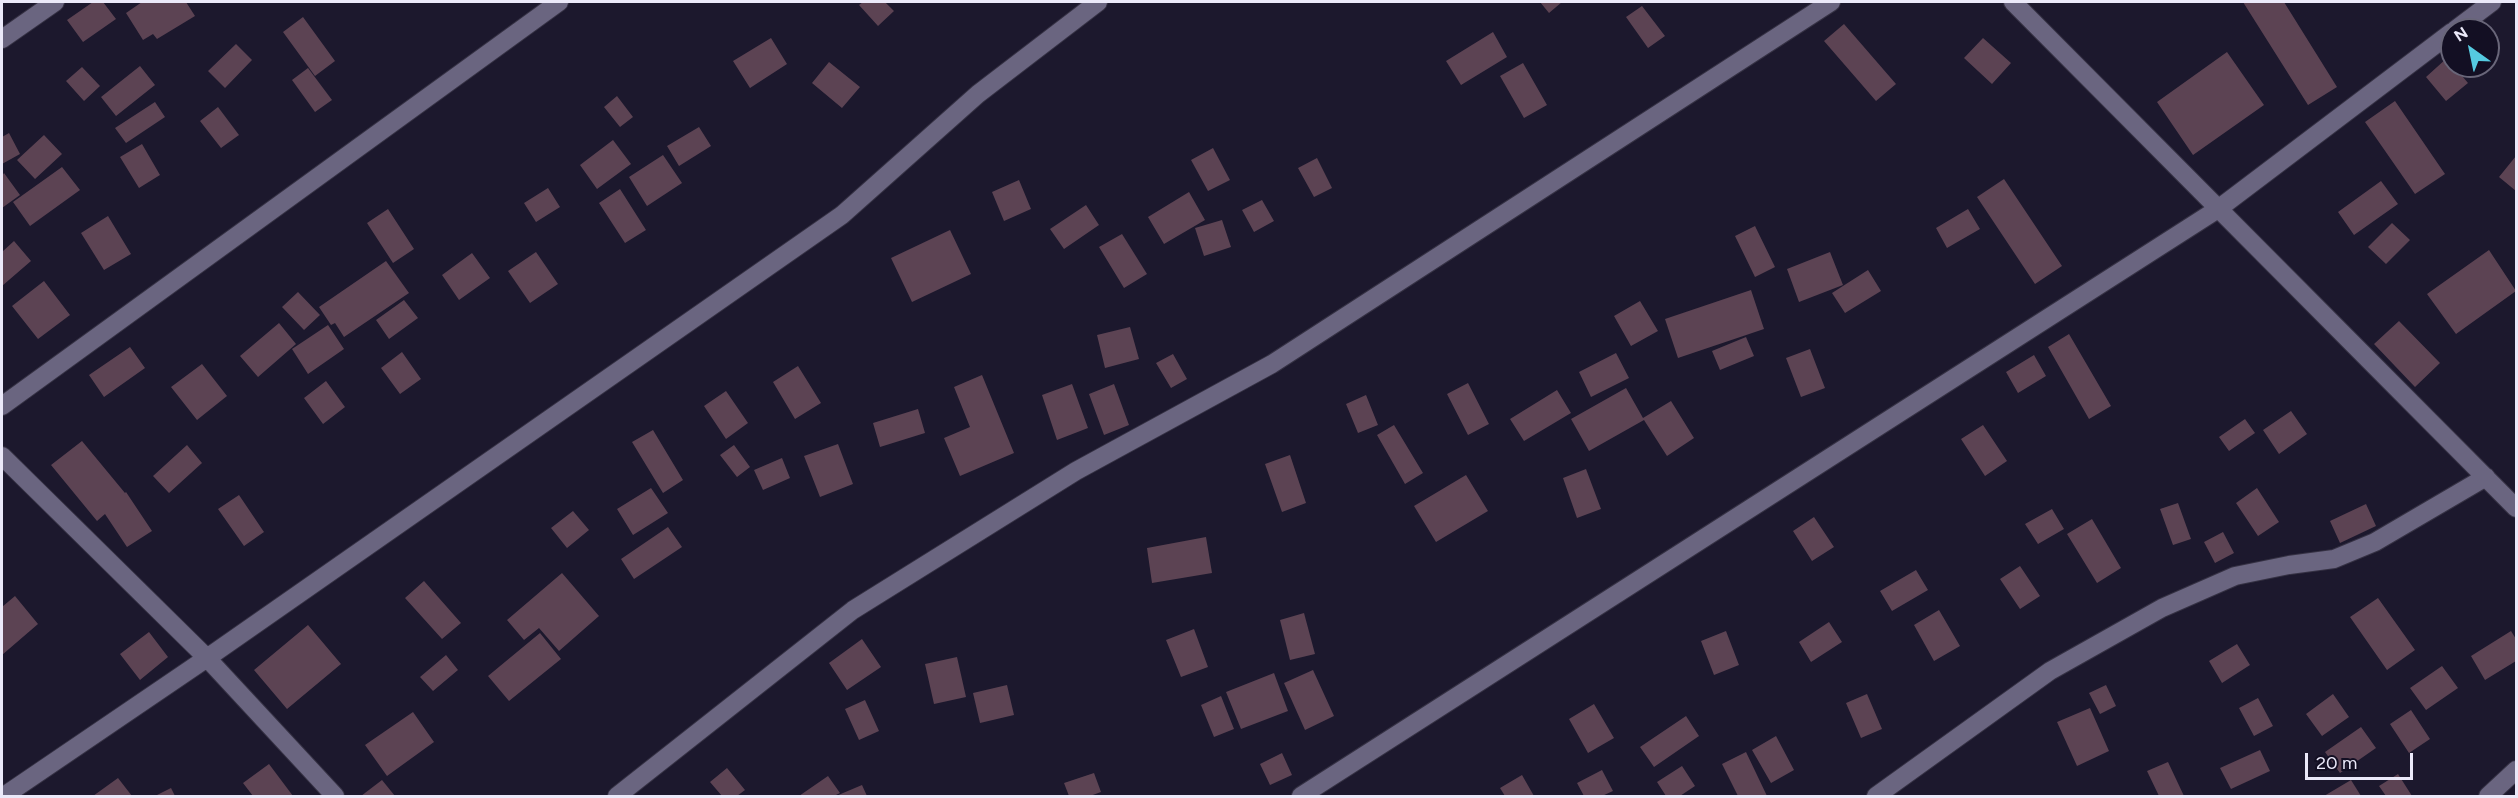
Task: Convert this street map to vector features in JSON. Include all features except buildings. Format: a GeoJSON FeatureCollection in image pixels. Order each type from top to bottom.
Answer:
{"type":"FeatureCollection","features":[{"type":"Feature","properties":{"kind":"street"},"geometry":{"type":"LineString","coordinates":[[2,39],[56,2]]}},
{"type":"Feature","properties":{"kind":"street"},"geometry":{"type":"LineString","coordinates":[[2,406],[559,2]]}},
{"type":"Feature","properties":{"kind":"street"},"geometry":{"type":"LineString","coordinates":[[4,796],[207,658],[842,215],[978,94],[1098,2]]}},
{"type":"Feature","properties":{"kind":"street"},"geometry":{"type":"LineString","coordinates":[[617,796],[853,610],[1076,471],[1272,364],[1831,2]]}},
{"type":"Feature","properties":{"kind":"street"},"geometry":{"type":"LineString","coordinates":[[2013,2],[2517,508]]}},
{"type":"Feature","properties":{"kind":"street"},"geometry":{"type":"LineString","coordinates":[[2471,18],[2492,2]]}},
{"type":"Feature","properties":{"kind":"street"},"geometry":{"type":"LineString","coordinates":[[1301,796],[2218,208],[2440,42]]}},
{"type":"Feature","properties":{"kind":"street"},"geometry":{"type":"LineString","coordinates":[[2,456],[207,658],[335,796]]}},
{"type":"Feature","properties":{"kind":"street"},"geometry":{"type":"LineString","coordinates":[[1876,796],[2050,671],[2162,608],[2235,576],[2334,559],[2375,542],[2486,477]]}},
{"type":"Feature","properties":{"kind":"street"},"geometry":{"type":"LineString","coordinates":[[2488,796],[2517,770]]}}]}
